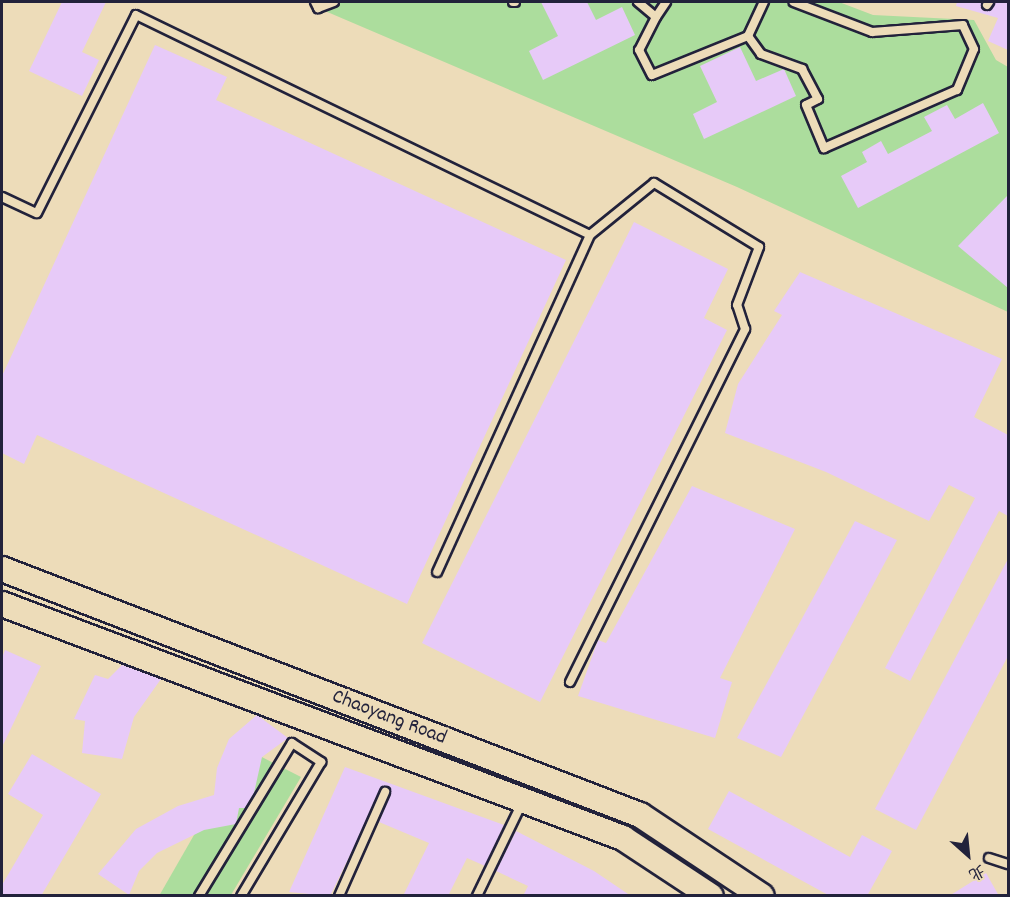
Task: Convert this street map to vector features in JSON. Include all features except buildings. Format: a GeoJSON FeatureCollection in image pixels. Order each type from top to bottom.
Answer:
{"type":"FeatureCollection","features":[{"type":"Feature","properties":{"kind":"main road","name":"Chaoyang Road"},"geometry":{"type":"LineString","coordinates":[[2,569],[640,815],[762,896]]}},
{"type":"Feature","properties":{"kind":"main road","name":"Chaoyang Road"},"geometry":{"type":"LineString","coordinates":[[2,604],[623,838],[711,896]]}},
{"type":"Feature","properties":{"kind":"lane"},"geometry":{"type":"LineString","coordinates":[[315,2],[318,9],[334,2]]}},
{"type":"Feature","properties":{"kind":"lane"},"geometry":{"type":"LineString","coordinates":[[638,2],[656,17]]}},
{"type":"Feature","properties":{"kind":"lane"},"geometry":{"type":"LineString","coordinates":[[666,2],[639,50],[652,75],[748,36],[764,2]]}},
{"type":"Feature","properties":{"kind":"lane"},"geometry":{"type":"LineString","coordinates":[[748,36],[760,54],[802,69],[818,99],[806,105],[824,148],[957,90],[974,49],[963,25],[872,32],[794,2]]}},
{"type":"Feature","properties":{"kind":"lane"},"geometry":{"type":"LineString","coordinates":[[2,197],[37,213],[136,15],[590,235]]}},
{"type":"Feature","properties":{"kind":"lane"},"geometry":{"type":"LineString","coordinates":[[437,572],[590,235],[654,183],[759,247],[737,305],[745,329],[570,682]]}},
{"type":"Feature","properties":{"kind":"lane"},"geometry":{"type":"LineString","coordinates":[[199,896],[292,743],[321,762],[241,896]]}},
{"type":"Feature","properties":{"kind":"lane"},"geometry":{"type":"LineString","coordinates":[[339,896],[385,792]]}},
{"type":"Feature","properties":{"kind":"lane"},"geometry":{"type":"LineString","coordinates":[[477,896],[523,801]]}},
{"type":"Feature","properties":{"kind":"lane"},"geometry":{"type":"LineString","coordinates":[[989,858],[1008,864]]}},
{"type":"Feature","properties":{"kind":"green space"},"geometry":{"type":"Polygon","coordinates":[[[315,2],[839,2],[873,15],[974,20],[996,60],[1008,67],[1008,312],[737,187],[318,8],[315,2]]]}},
{"type":"Feature","properties":{"kind":"green space"},"geometry":{"type":"Polygon","coordinates":[[[244,748],[301,777],[231,895],[159,896],[244,748]]]}}]}
